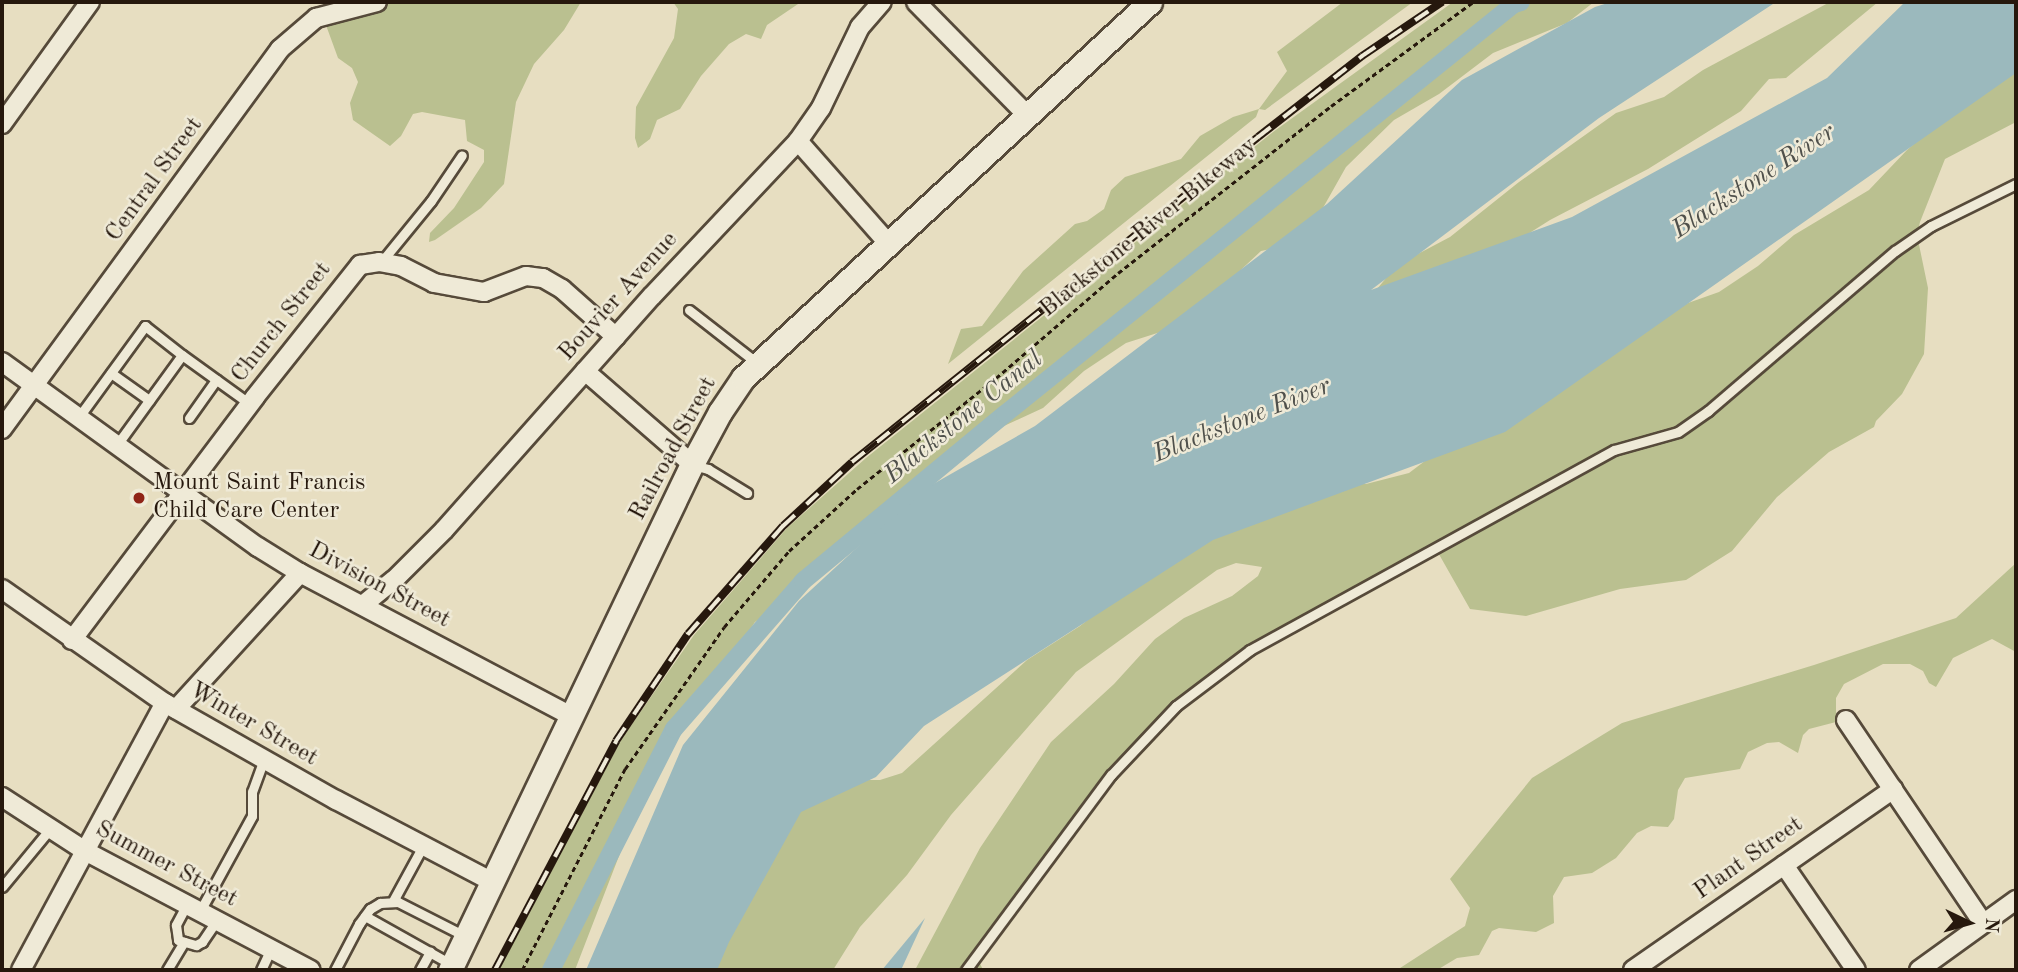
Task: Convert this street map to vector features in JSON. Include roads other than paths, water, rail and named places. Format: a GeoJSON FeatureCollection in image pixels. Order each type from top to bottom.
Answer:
{"type":"FeatureCollection","features":[{"type":"Feature","properties":{"kind":"street"},"geometry":{"type":"LineString","coordinates":[[2,124],[90,2]]}},
{"type":"Feature","properties":{"kind":"street","name":"Central Street"},"geometry":{"type":"LineString","coordinates":[[2,429],[280,50],[316,18],[377,2]]}},
{"type":"Feature","properties":{"kind":"street","name":"Bouvier Avenue"},"geometry":{"type":"LineString","coordinates":[[364,604],[394,580],[443,530],[616,337],[798,141],[821,108],[860,27],[882,2]]}},
{"type":"Feature","properties":{"kind":"street"},"geometry":{"type":"LineString","coordinates":[[916,2],[1027,115]]}},
{"type":"Feature","properties":{"kind":"street","name":"Railroad Street"},"geometry":{"type":"LineString","coordinates":[[452,967],[692,464],[720,412],[743,378],[1150,2]]}},
{"type":"Feature","properties":{"kind":"street"},"geometry":{"type":"LineString","coordinates":[[798,141],[888,243]]}},
{"type":"Feature","properties":{"kind":"street"},"geometry":{"type":"LineString","coordinates":[[381,263],[401,266],[434,283],[484,292],[526,276],[542,278],[562,289],[616,337]]}},
{"type":"Feature","properties":{"kind":"street","name":"Church Street"},"geometry":{"type":"LineString","coordinates":[[72,640],[250,404],[353,273],[360,265],[381,263]]}},
{"type":"Feature","properties":{"kind":"street","name":"Division Street"},"geometry":{"type":"LineString","coordinates":[[2,362],[183,495],[300,573],[364,604],[571,716]]}},
{"type":"Feature","properties":{"kind":"street"},"geometry":{"type":"LineString","coordinates":[[585,372],[692,464]]}},
{"type":"Feature","properties":{"kind":"street"},"geometry":{"type":"LineString","coordinates":[[21,970],[85,850],[170,706],[300,573]]}},
{"type":"Feature","properties":{"kind":"street","name":"Winter Street"},"geometry":{"type":"LineString","coordinates":[[2,589],[170,706],[493,882]]}},
{"type":"Feature","properties":{"kind":"street"},"geometry":{"type":"LineString","coordinates":[[1846,720],[1983,923]]}},
{"type":"Feature","properties":{"kind":"street","name":"Plant Street"},"geometry":{"type":"LineString","coordinates":[[1633,970],[1893,789]]}},
{"type":"Feature","properties":{"kind":"street","name":"Summer Street"},"geometry":{"type":"LineString","coordinates":[[2,797],[85,850],[309,970]]}},
{"type":"Feature","properties":{"kind":"street"},"geometry":{"type":"LineString","coordinates":[[1784,865],[1856,970]]}},
{"type":"Feature","properties":{"kind":"street"},"geometry":{"type":"LineString","coordinates":[[1919,970],[2016,900]]}},
{"type":"Feature","properties":{"kind":"lane"},"geometry":{"type":"LineString","coordinates":[[381,263],[431,201],[462,155]]}},
{"type":"Feature","properties":{"kind":"lane"},"geometry":{"type":"LineString","coordinates":[[966,970],[1111,775],[1176,706],[1250,650],[1614,450],[1678,432],[1708,411],[1802,327],[1895,251],[1931,226],[2016,184]]}},
{"type":"Feature","properties":{"kind":"lane"},"geometry":{"type":"LineString","coordinates":[[690,310],[758,363]]}},
{"type":"Feature","properties":{"kind":"lane"},"geometry":{"type":"LineString","coordinates":[[78,418],[145,326],[250,404]]}},
{"type":"Feature","properties":{"kind":"lane"},"geometry":{"type":"LineString","coordinates":[[116,446],[182,355]]}},
{"type":"Feature","properties":{"kind":"lane"},"geometry":{"type":"LineString","coordinates":[[111,373],[149,400]]}},
{"type":"Feature","properties":{"kind":"lane"},"geometry":{"type":"LineString","coordinates":[[189,418],[216,380]]}},
{"type":"Feature","properties":{"kind":"lane"},"geometry":{"type":"LineString","coordinates":[[692,464],[708,469],[747,493]]}},
{"type":"Feature","properties":{"kind":"lane"},"geometry":{"type":"LineString","coordinates":[[217,920],[202,942],[196,945],[176,937],[176,925],[193,908],[252,816],[252,792],[264,759]]}},
{"type":"Feature","properties":{"kind":"lane"},"geometry":{"type":"LineString","coordinates":[[2,887],[50,829]]}},
{"type":"Feature","properties":{"kind":"lane"},"geometry":{"type":"LineString","coordinates":[[393,901],[423,846]]}},
{"type":"Feature","properties":{"kind":"lane"},"geometry":{"type":"LineString","coordinates":[[335,970],[365,916],[380,903],[393,901],[466,937]]}},
{"type":"Feature","properties":{"kind":"lane"},"geometry":{"type":"LineString","coordinates":[[365,916],[452,967]]}},
{"type":"Feature","properties":{"kind":"lane"},"geometry":{"type":"LineString","coordinates":[[167,970],[184,942]]}},
{"type":"Feature","properties":{"kind":"lane"},"geometry":{"type":"LineString","coordinates":[[261,970],[271,949]]}},
{"type":"Feature","properties":{"kind":"lane"},"geometry":{"type":"LineString","coordinates":[[420,970],[430,952]]}},
{"type":"Feature","properties":{"kind":"water","name":"Blackstone River"},"geometry":{"type":"Polygon","coordinates":[[[1611,2],[1776,2],[1599,118],[1371,290],[1572,217],[1827,78],[1905,2],[2016,2],[2016,73],[1505,432],[1213,540],[924,726],[876,777],[801,812],[729,942],[717,970],[586,970],[683,745],[799,601],[914,495],[1035,426],[1327,204],[1462,80],[1595,7],[1611,2]]]}},
{"type":"Feature","properties":{"kind":"water"},"geometry":{"type":"Polygon","coordinates":[[[925,918],[901,970],[882,970],[925,918]]]}},
{"type":"Feature","properties":{"kind":"waterway","name":"Blackstone Canal"},"geometry":{"type":"LineString","coordinates":[[551,970],[674,729],[803,581],[1005,414],[1514,4],[1521,2]]}},
{"type":"Feature","properties":{"kind":"railway"},"geometry":{"type":"LineString","coordinates":[[495,970],[616,741],[688,634],[783,526],[852,462],[1258,137],[1362,56],[1442,2]]}},
{"type":"Feature","properties":{"kind":"place","name":"Mount Saint Francis Child Care Center"},"geometry":{"type":"Point","coordinates":[139,498]}}]}
